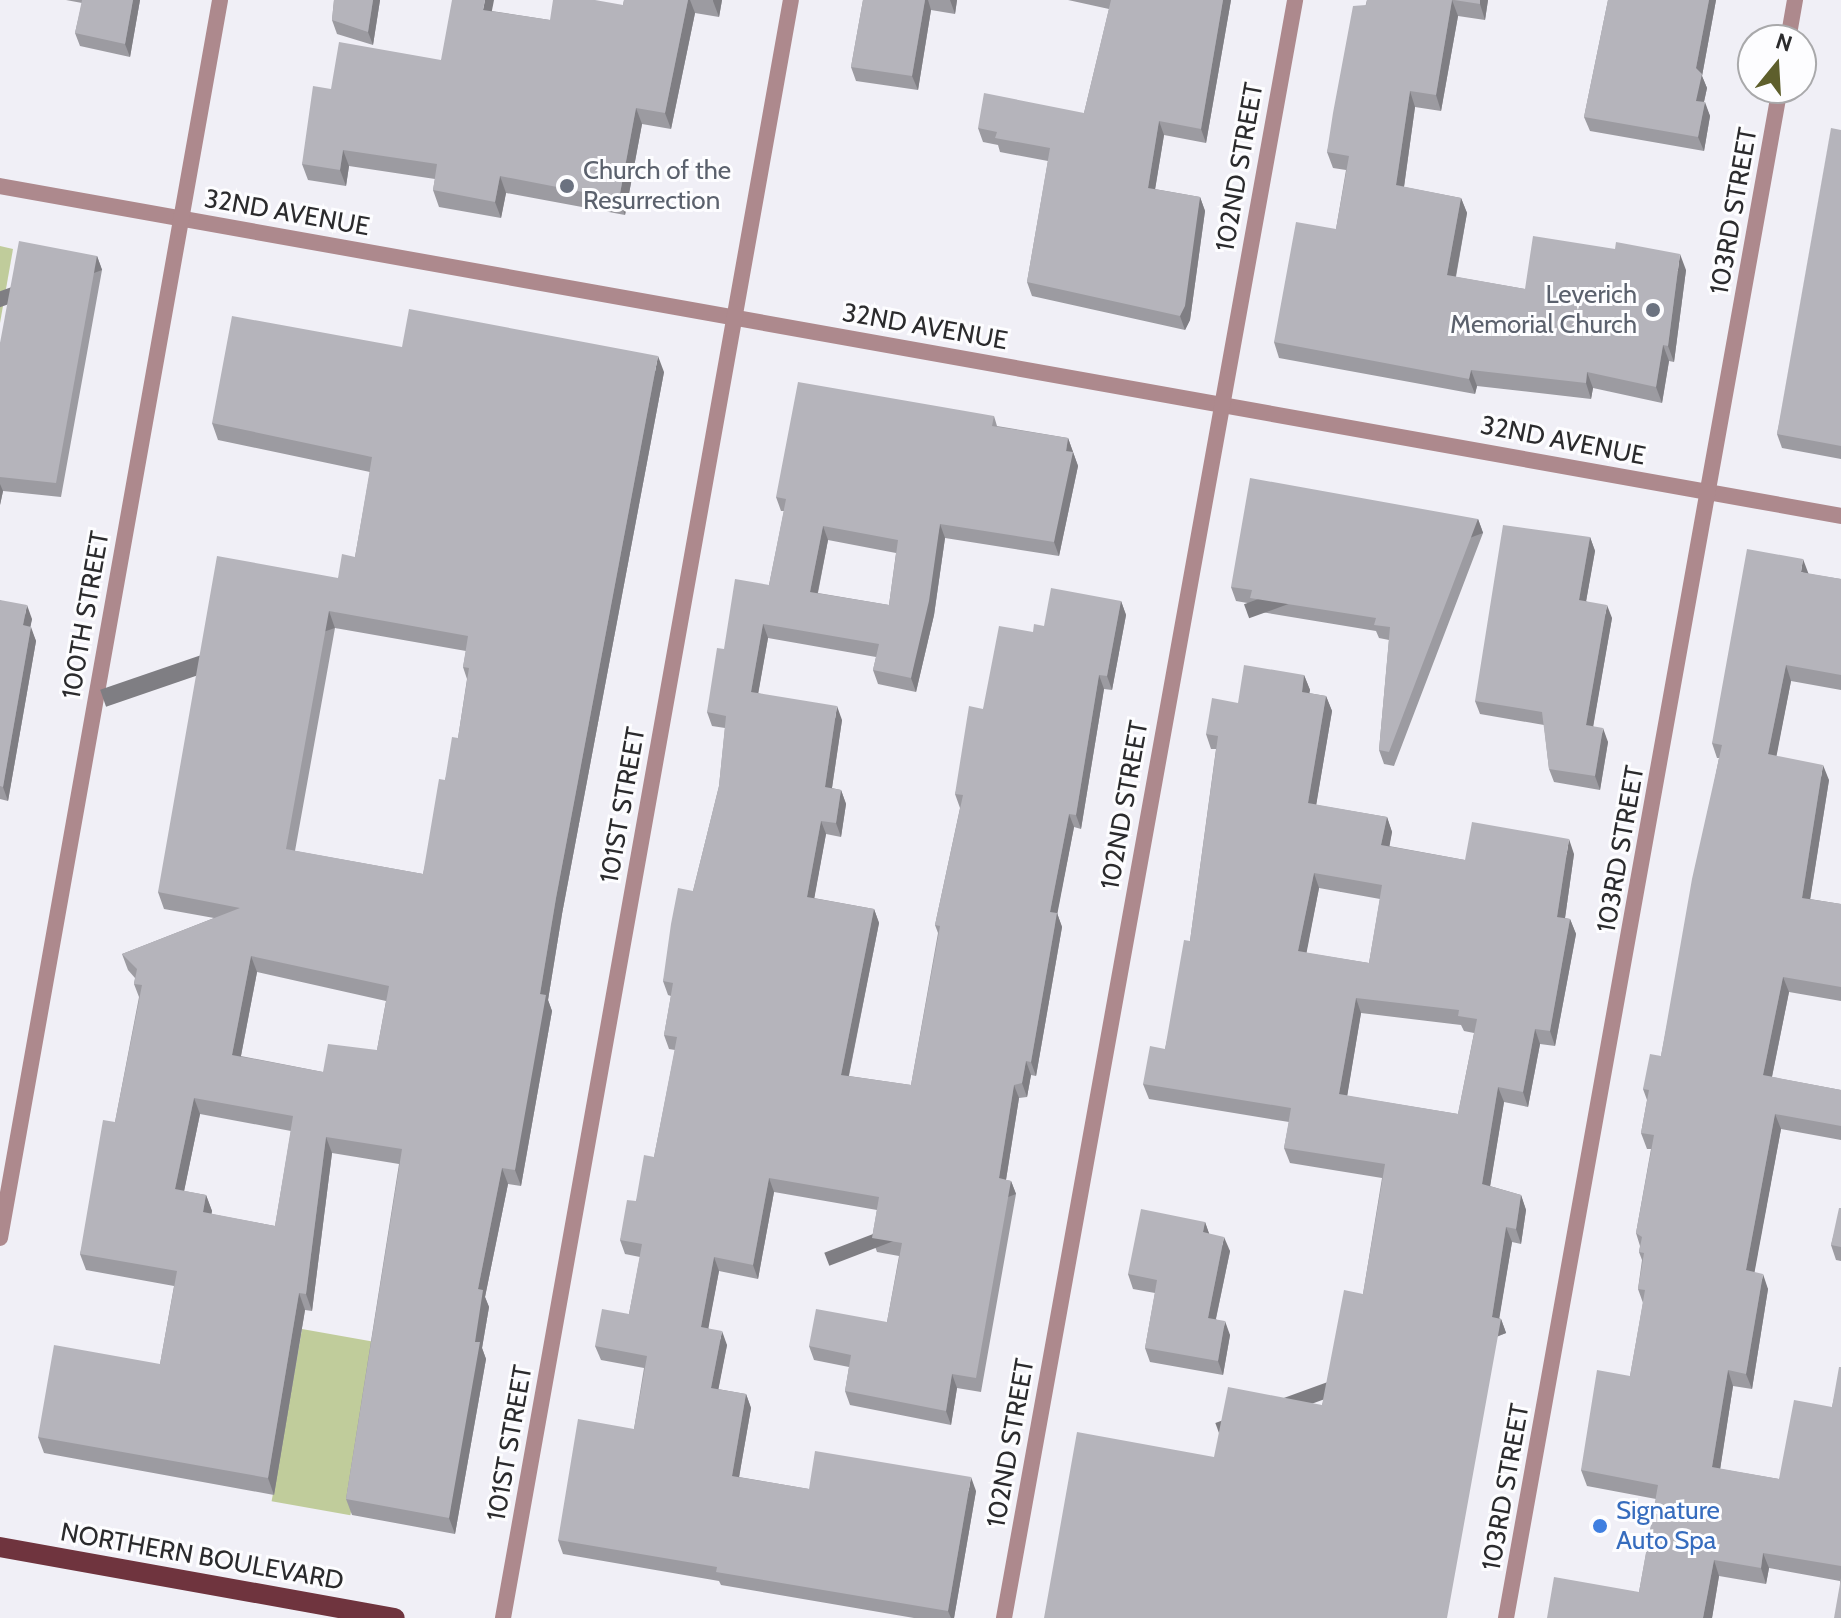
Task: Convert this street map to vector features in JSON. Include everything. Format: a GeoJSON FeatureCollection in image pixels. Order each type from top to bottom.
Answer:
{"type":"FeatureCollection","features":[{"type":"Feature","properties":{"kind":"main road","name":"NORTHERN BOULEVARD"},"geometry":{"type":"LineString","coordinates":[[0,1547],[395,1618]]}},
{"type":"Feature","properties":{"kind":"street","name":"100TH STREET"},"geometry":{"type":"LineString","coordinates":[[0,1238],[220,0]]}},
{"type":"Feature","properties":{"kind":"street","name":"101ST STREET"},"geometry":{"type":"LineString","coordinates":[[503,1618],[791,0]]}},
{"type":"Feature","properties":{"kind":"street","name":"102ND STREET"},"geometry":{"type":"LineString","coordinates":[[1004,1618],[1295,0]]}},
{"type":"Feature","properties":{"kind":"street"},"geometry":{"type":"LineString","coordinates":[[1791,24],[1795,0]]}},
{"type":"Feature","properties":{"kind":"street","name":"103RD STREET"},"geometry":{"type":"LineString","coordinates":[[1506,1618],[1710,493],[1777,104]]}},
{"type":"Feature","properties":{"kind":"street","name":"32ND AVENUE"},"geometry":{"type":"LineString","coordinates":[[0,186],[1841,516]]}},
{"type":"Feature","properties":{"kind":"green space"},"geometry":{"type":"Polygon","coordinates":[[[0,246],[13,249],[0,323],[0,246]]]}},
{"type":"Feature","properties":{"kind":"green space"},"geometry":{"type":"Polygon","coordinates":[[[302,1329],[381,1343],[350,1515],[272,1501],[302,1329]]]}},
{"type":"Feature","properties":{"kind":"building"},"geometry":{"type":"Polygon","coordinates":[[[82,0],[133,0],[125,44],[75,33],[82,0]]]}},
{"type":"Feature","properties":{"kind":"building"},"geometry":{"type":"Polygon","coordinates":[[[334,0],[373,0],[368,32],[332,20],[334,0]]]}},
{"type":"Feature","properties":{"kind":"building"},"geometry":{"type":"Polygon","coordinates":[[[452,0],[485,0],[483,10],[550,20],[553,0],[595,0],[623,5],[624,0],[688,0],[665,113],[636,108],[619,199],[500,176],[495,202],[433,190],[437,164],[343,150],[340,170],[302,164],[313,86],[331,89],[339,42],[441,60],[452,0]]]}},
{"type":"Feature","properties":{"kind":"building"},"geometry":{"type":"Polygon","coordinates":[[[863,0],[925,0],[912,76],[851,67],[863,0]]]}},
{"type":"Feature","properties":{"kind":"building"},"geometry":{"type":"Polygon","coordinates":[[[1111,0],[1223,0],[1201,129],[1159,121],[1148,188],[1200,197],[1185,306],[1180,316],[1027,282],[1050,148],[995,138],[997,132],[978,128],[984,93],[1084,113],[1111,0]]]}},
{"type":"Feature","properties":{"kind":"building"},"geometry":{"type":"Polygon","coordinates":[[[1367,0],[1452,0],[1436,95],[1410,91],[1396,185],[1461,198],[1447,275],[1525,289],[1533,236],[1615,249],[1616,242],[1680,254],[1668,346],[1663,345],[1656,387],[1587,372],[1586,383],[1471,370],[1469,379],[1274,342],[1296,222],[1336,229],[1349,156],[1327,152],[1353,6],[1366,5],[1367,0]]]}},
{"type":"Feature","properties":{"kind":"building"},"geometry":{"type":"Polygon","coordinates":[[[1454,0],[1480,0],[1480,4],[1454,0]]]}},
{"type":"Feature","properties":{"kind":"building"},"geometry":{"type":"Polygon","coordinates":[[[1608,0],[1709,0],[1696,68],[1702,74],[1696,101],[1705,102],[1698,137],[1584,117],[1608,0]]]}},
{"type":"Feature","properties":{"kind":"building"},"geometry":{"type":"Polygon","coordinates":[[[1831,128],[1841,130],[1841,446],[1777,434],[1831,128]]]}},
{"type":"Feature","properties":{"kind":"building"},"geometry":{"type":"Polygon","coordinates":[[[19,241],[97,256],[56,483],[0,477],[0,343],[19,241]]]}},
{"type":"Feature","properties":{"kind":"building"},"geometry":{"type":"Polygon","coordinates":[[[409,309],[658,356],[556,898],[540,994],[546,995],[515,1170],[502,1168],[478,1289],[483,1290],[475,1342],[480,1342],[449,1518],[346,1499],[402,1149],[326,1137],[306,1294],[299,1293],[268,1478],[38,1437],[54,1345],[160,1364],[177,1271],[80,1254],[103,1120],[115,1122],[142,985],[134,984],[137,969],[122,954],[240,908],[158,892],[217,556],[338,578],[342,554],[355,557],[372,457],[212,423],[232,316],[402,347],[409,309]],[[329,611],[286,849],[423,874],[439,779],[445,780],[452,737],[458,738],[469,668],[463,667],[468,636],[329,611]],[[251,956],[232,1055],[323,1072],[328,1044],[377,1050],[389,986],[251,956]],[[194,1098],[175,1189],[206,1195],[203,1212],[275,1226],[293,1116],[194,1098]]]}},
{"type":"Feature","properties":{"kind":"building"},"geometry":{"type":"Polygon","coordinates":[[[798,382],[994,416],[992,426],[1068,438],[1066,451],[1073,452],[1054,542],[940,524],[929,601],[911,678],[873,670],[879,644],[763,624],[751,692],[837,706],[825,787],[841,790],[836,823],[821,821],[807,897],[874,909],[841,1075],[911,1085],[940,926],[935,925],[963,795],[955,794],[969,706],[983,709],[999,626],[1033,632],[1034,624],[1044,626],[1051,588],[1121,601],[1107,676],[1099,675],[1076,815],[1069,814],[1050,912],[1057,913],[1031,1062],[1026,1061],[1022,1083],[1014,1085],[999,1178],[1011,1181],[976,1378],[952,1374],[946,1411],[845,1391],[851,1355],[809,1346],[816,1309],[887,1322],[902,1243],[872,1238],[879,1197],[769,1178],[753,1265],[714,1257],[701,1327],[722,1331],[711,1388],[746,1394],[732,1476],[809,1489],[815,1451],[971,1477],[948,1611],[716,1572],[717,1567],[558,1540],[578,1419],[634,1429],[647,1356],[595,1346],[602,1309],[629,1314],[642,1244],[620,1240],[627,1200],[636,1201],[644,1155],[654,1157],[677,1037],[664,1035],[673,983],[663,981],[671,924],[678,888],[693,891],[719,786],[726,716],[707,712],[717,648],[724,649],[735,579],[769,585],[786,499],[776,497],[798,382]],[[823,526],[810,592],[889,605],[898,540],[823,526]]]}},
{"type":"Feature","properties":{"kind":"building"},"geometry":{"type":"Polygon","coordinates":[[[1250,478],[1478,519],[1389,752],[1379,750],[1390,627],[1374,625],[1376,618],[1250,598],[1252,590],[1231,587],[1250,478]]]}},
{"type":"Feature","properties":{"kind":"building"},"geometry":{"type":"Polygon","coordinates":[[[1503,525],[1590,537],[1579,600],[1607,605],[1586,725],[1603,728],[1595,776],[1549,769],[1542,712],[1475,701],[1503,525]]]}},
{"type":"Feature","properties":{"kind":"building"},"geometry":{"type":"Polygon","coordinates":[[[1747,549],[1803,559],[1801,572],[1841,579],[1841,675],[1786,665],[1768,754],[1823,765],[1802,898],[1841,904],[1841,987],[1783,977],[1763,1075],[1841,1090],[1841,1126],[1775,1114],[1746,1270],[1763,1274],[1746,1374],[1728,1370],[1712,1467],[1779,1479],[1794,1400],[1832,1407],[1841,1367],[1841,1566],[1763,1553],[1761,1568],[1714,1560],[1703,1618],[1547,1618],[1554,1577],[1639,1592],[1658,1485],[1581,1470],[1597,1370],[1630,1376],[1645,1290],[1638,1289],[1644,1253],[1639,1252],[1642,1237],[1636,1233],[1654,1135],[1641,1133],[1649,1090],[1643,1089],[1650,1054],[1661,1056],[1692,879],[1722,745],[1712,743],[1747,549]]]}},
{"type":"Feature","properties":{"kind":"building"},"geometry":{"type":"Polygon","coordinates":[[[0,600],[27,605],[23,625],[31,627],[3,787],[0,786],[0,600]]]}},
{"type":"Feature","properties":{"kind":"building"},"geometry":{"type":"Polygon","coordinates":[[[1244,665],[1304,675],[1302,692],[1326,696],[1308,803],[1387,817],[1381,845],[1465,860],[1472,822],[1569,839],[1557,917],[1570,919],[1550,1031],[1535,1029],[1523,1092],[1498,1087],[1482,1184],[1521,1195],[1516,1229],[1506,1227],[1492,1317],[1501,1319],[1447,1618],[1044,1618],[1077,1432],[1214,1457],[1228,1387],[1322,1405],[1344,1290],[1363,1294],[1385,1164],[1284,1148],[1291,1108],[1143,1084],[1150,1046],[1165,1049],[1184,940],[1190,941],[1218,736],[1206,734],[1212,698],[1238,703],[1244,665]],[[1314,873],[1298,951],[1369,963],[1382,885],[1314,873]],[[1356,998],[1339,1094],[1458,1114],[1477,1019],[1458,1016],[1459,1010],[1356,998]]]}},
{"type":"Feature","properties":{"kind":"building"},"geometry":{"type":"Polygon","coordinates":[[[1841,1208],[1841,1247],[1831,1245],[1841,1208]]]}},
{"type":"Feature","properties":{"kind":"building"},"geometry":{"type":"Polygon","coordinates":[[[1141,1209],[1205,1222],[1203,1232],[1224,1237],[1208,1318],[1225,1321],[1218,1361],[1145,1348],[1157,1280],[1128,1274],[1141,1209]]]}},
{"type":"Feature","properties":{"kind":"building"},"geometry":{"type":"Polygon","coordinates":[[[1841,1578],[1841,1618],[1834,1618],[1841,1578]]]}},
{"type":"Feature","properties":{"kind":"place","name":"Church of the Resurrection"},"geometry":{"type":"Point","coordinates":[567,186]}},
{"type":"Feature","properties":{"kind":"place","name":"Leverich Memorial Church"},"geometry":{"type":"Point","coordinates":[1653,310]}},
{"type":"Feature","properties":{"kind":"place","name":"Signature Auto Spa"},"geometry":{"type":"Point","coordinates":[1600,1526]}}]}
